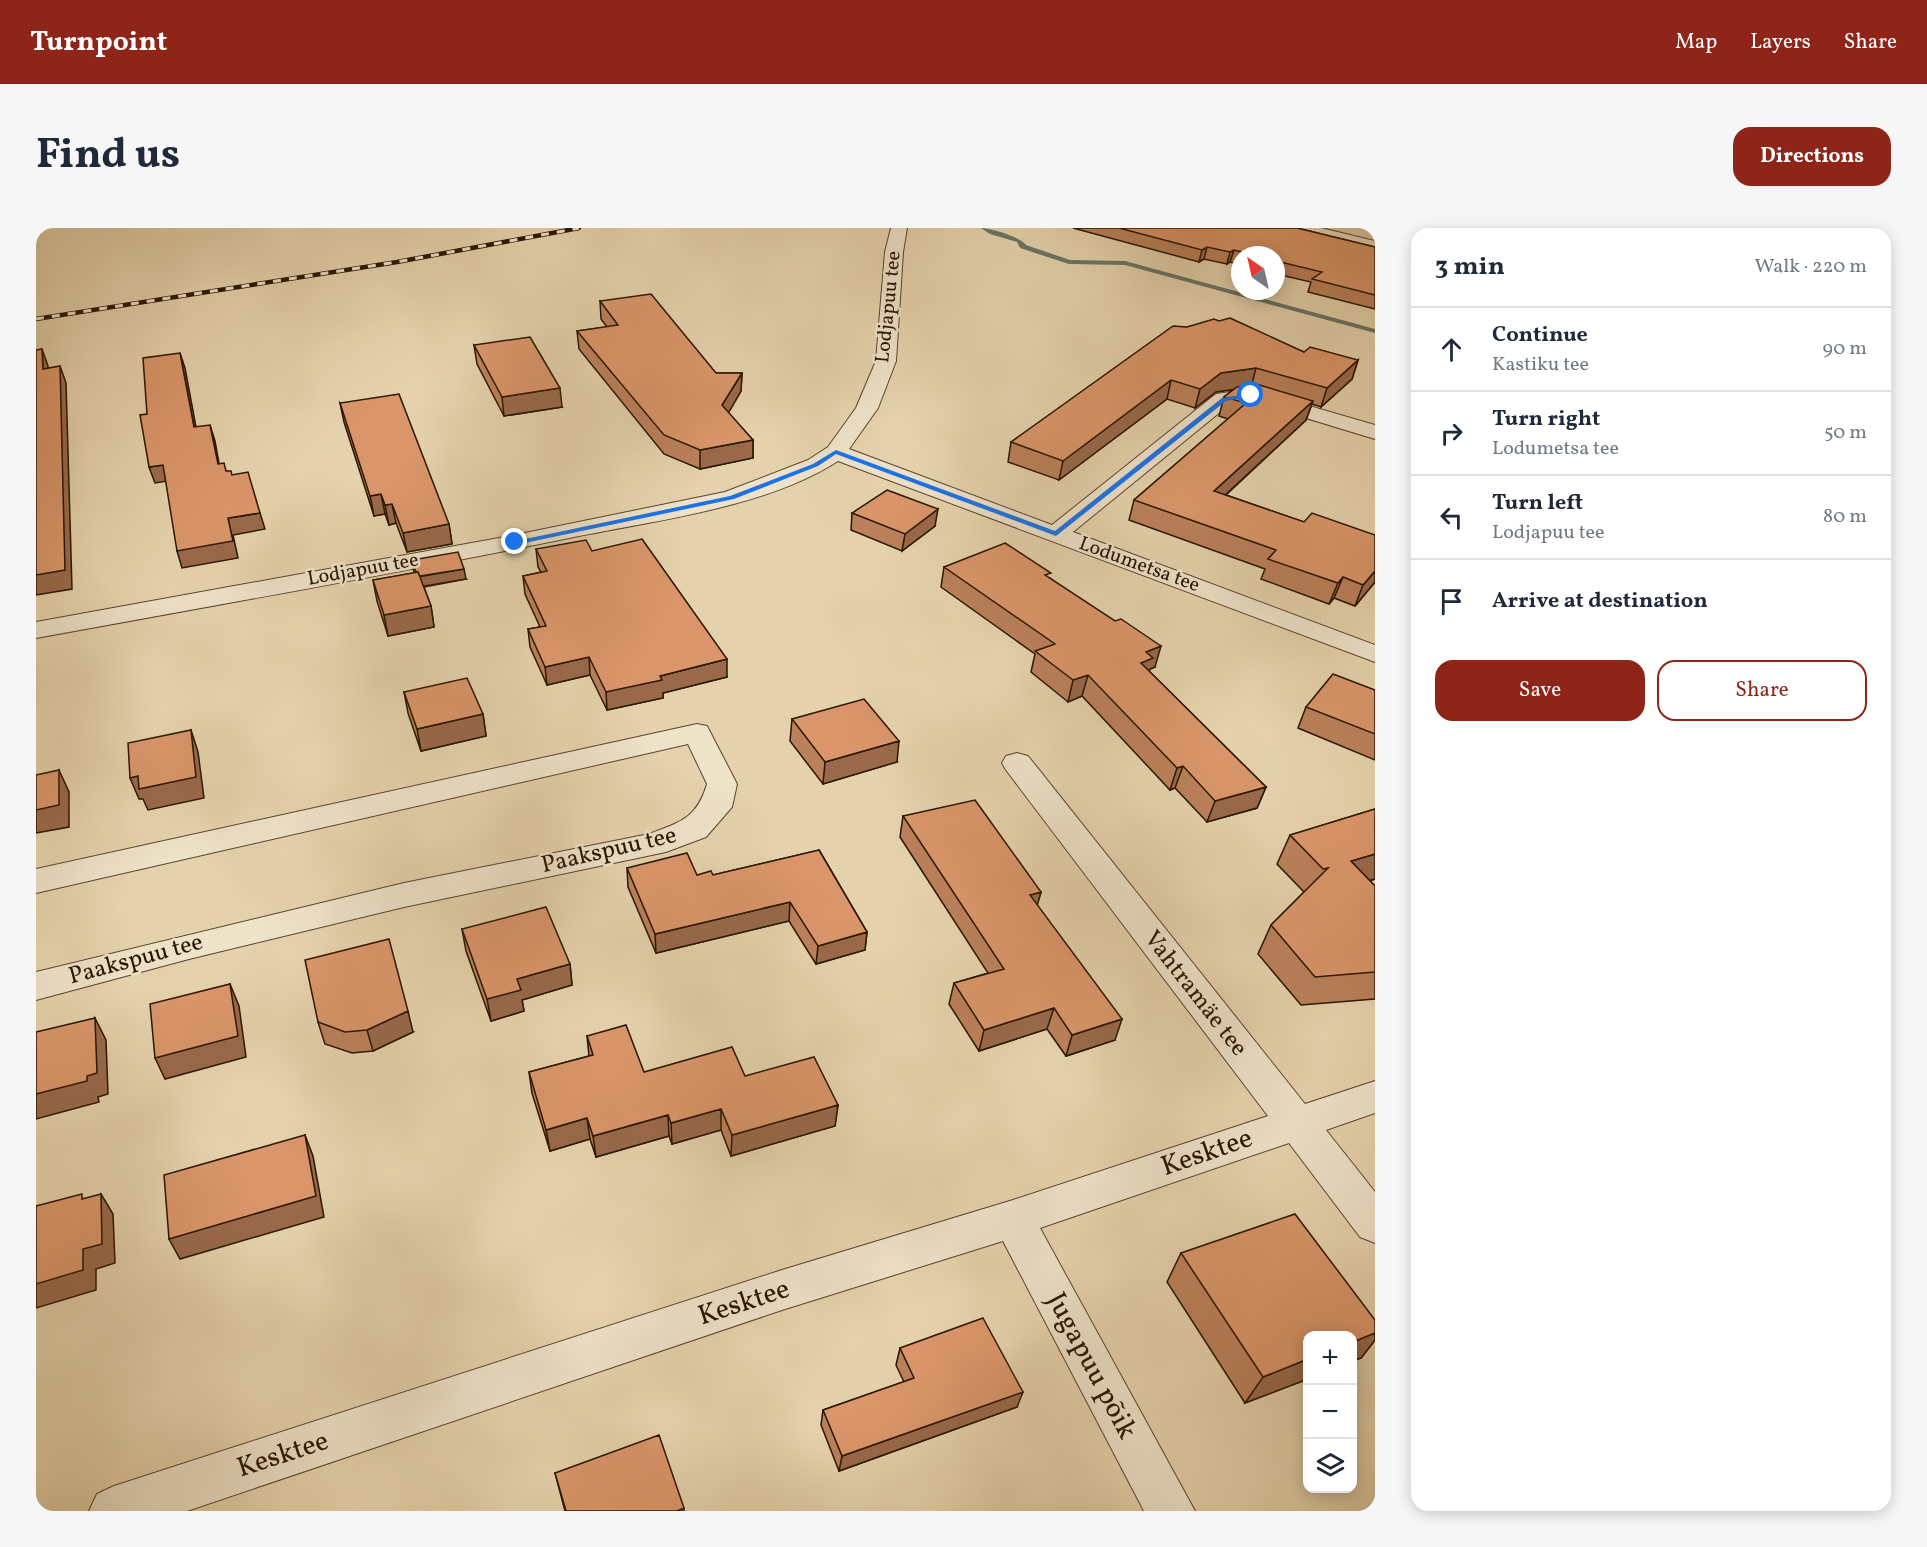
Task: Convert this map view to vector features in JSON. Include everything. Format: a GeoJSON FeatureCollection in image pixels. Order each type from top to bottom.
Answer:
{"type":"FeatureCollection","features":[{"type":"Feature","properties":{"kind":"street","name":"Lodjapuu tee"},"geometry":{"type":"LineString","coordinates":[[36,630],[515,542],[731,498],[816,465],[836,452],[867,408],[886,361],[894,252],[899,228]]}},
{"type":"Feature","properties":{"kind":"street"},"geometry":{"type":"LineString","coordinates":[[1300,228],[1375,246]]}},
{"type":"Feature","properties":{"kind":"street"},"geometry":{"type":"LineString","coordinates":[[1056,534],[1224,399],[1251,395],[1375,432]]}},
{"type":"Feature","properties":{"kind":"street","name":"Lodumetsa tee"},"geometry":{"type":"LineString","coordinates":[[836,452],[1375,654]]}},
{"type":"Feature","properties":{"kind":"street","name":"Paakspuu tee"},"geometry":{"type":"LineString","coordinates":[[36,881],[698,733],[722,784],[716,807],[695,829],[655,844],[393,898],[189,946],[36,986]]}},
{"type":"Feature","properties":{"kind":"street","name":"Vahtramäe tee"},"geometry":{"type":"LineString","coordinates":[[1017,763],[1375,1224]]}},
{"type":"Feature","properties":{"kind":"street","name":"Kesktee"},"geometry":{"type":"LineString","coordinates":[[114,1511],[782,1290],[1013,1219],[1375,1097]]}},
{"type":"Feature","properties":{"kind":"street","name":"Jugapuu põik"},"geometry":{"type":"LineString","coordinates":[[1013,1219],[1170,1511]]}},
{"type":"Feature","properties":{"kind":"building"},"geometry":{"type":"Polygon","coordinates":[[[1119,228],[1297,228],[1375,247],[1375,295],[1312,279],[1322,272],[1285,263],[1285,246],[1231,246],[1230,252],[1207,247],[1202,250],[1119,228]]]}},
{"type":"Feature","properties":{"kind":"building"},"geometry":{"type":"Polygon","coordinates":[[[651,294],[716,373],[742,373],[722,405],[753,440],[700,450],[664,435],[577,331],[618,325],[600,301],[651,294]]]}},
{"type":"Feature","properties":{"kind":"building"},"geometry":{"type":"Polygon","coordinates":[[[1230,318],[1304,352],[1310,347],[1358,360],[1327,388],[1256,368],[1221,373],[1200,389],[1171,380],[1063,461],[1011,442],[1173,326],[1187,327],[1214,319],[1219,321],[1230,318]]]}},
{"type":"Feature","properties":{"kind":"building"},"geometry":{"type":"Polygon","coordinates":[[[530,337],[560,388],[502,397],[474,345],[530,337]]]}},
{"type":"Feature","properties":{"kind":"building"},"geometry":{"type":"Polygon","coordinates":[[[42,349],[43,369],[60,366],[65,570],[36,575],[36,350],[42,349]]]}},
{"type":"Feature","properties":{"kind":"building"},"geometry":{"type":"Polygon","coordinates":[[[180,353],[194,427],[210,425],[218,464],[224,463],[226,471],[231,471],[232,475],[248,472],[260,513],[228,518],[233,541],[177,551],[163,465],[149,467],[140,415],[147,414],[143,358],[180,353]]]}},
{"type":"Feature","properties":{"kind":"building"},"geometry":{"type":"Polygon","coordinates":[[[1256,384],[1313,401],[1214,491],[1304,522],[1312,513],[1375,535],[1375,571],[1363,585],[1343,577],[1338,583],[1268,559],[1276,550],[1134,500],[1246,403],[1224,397],[1237,387],[1256,384]]]}},
{"type":"Feature","properties":{"kind":"building"},"geometry":{"type":"Polygon","coordinates":[[[399,394],[449,524],[403,533],[392,504],[385,505],[381,494],[370,496],[340,403],[399,394]]]}},
{"type":"Feature","properties":{"kind":"building"},"geometry":{"type":"Polygon","coordinates":[[[887,490],[938,509],[905,534],[852,513],[887,490]]]}},
{"type":"Feature","properties":{"kind":"building"},"geometry":{"type":"Polygon","coordinates":[[[642,539],[727,659],[660,676],[662,680],[606,692],[589,657],[545,667],[528,629],[546,626],[523,576],[547,571],[536,549],[586,540],[592,551],[642,539]]]}},
{"type":"Feature","properties":{"kind":"building"},"geometry":{"type":"Polygon","coordinates":[[[1005,543],[1051,573],[1045,575],[1115,621],[1121,619],[1161,646],[1146,652],[1153,658],[1141,663],[1266,787],[1215,801],[1183,766],[1177,768],[1088,675],[1073,680],[1035,651],[1055,644],[944,567],[1005,543]]]}},
{"type":"Feature","properties":{"kind":"building"},"geometry":{"type":"Polygon","coordinates":[[[458,552],[464,569],[420,576],[412,560],[458,552]]]}},
{"type":"Feature","properties":{"kind":"building"},"geometry":{"type":"Polygon","coordinates":[[[418,572],[431,606],[384,615],[373,580],[418,572]]]}},
{"type":"Feature","properties":{"kind":"building"},"geometry":{"type":"Polygon","coordinates":[[[1333,674],[1375,690],[1375,734],[1306,707],[1333,674]]]}},
{"type":"Feature","properties":{"kind":"building"},"geometry":{"type":"Polygon","coordinates":[[[467,678],[483,714],[417,729],[404,692],[467,678]]]}},
{"type":"Feature","properties":{"kind":"building"},"geometry":{"type":"Polygon","coordinates":[[[864,699],[899,741],[825,762],[792,719],[864,699]]]}},
{"type":"Feature","properties":{"kind":"building"},"geometry":{"type":"Polygon","coordinates":[[[191,730],[196,777],[139,789],[138,776],[130,778],[128,743],[191,730]]]}},
{"type":"Feature","properties":{"kind":"building"},"geometry":{"type":"Polygon","coordinates":[[[59,770],[59,805],[36,810],[36,775],[59,770]]]}},
{"type":"Feature","properties":{"kind":"building"},"geometry":{"type":"Polygon","coordinates":[[[975,800],[1041,892],[1030,895],[1122,1019],[1072,1035],[1054,1008],[984,1030],[954,983],[1004,969],[903,816],[975,800]]]}},
{"type":"Feature","properties":{"kind":"building"},"geometry":{"type":"Polygon","coordinates":[[[1375,809],[1375,854],[1351,861],[1375,886],[1375,972],[1315,977],[1271,925],[1328,868],[1323,869],[1290,835],[1375,809]]]}},
{"type":"Feature","properties":{"kind":"building"},"geometry":{"type":"Polygon","coordinates":[[[819,850],[867,932],[818,946],[790,902],[655,934],[627,868],[687,853],[697,875],[711,871],[713,875],[819,850]]]}},
{"type":"Feature","properties":{"kind":"building"},"geometry":{"type":"Polygon","coordinates":[[[546,907],[570,964],[517,979],[521,990],[487,999],[462,929],[546,907]]]}},
{"type":"Feature","properties":{"kind":"building"},"geometry":{"type":"Polygon","coordinates":[[[389,939],[408,1011],[367,1030],[345,1032],[318,1022],[305,960],[389,939]]]}},
{"type":"Feature","properties":{"kind":"building"},"geometry":{"type":"Polygon","coordinates":[[[230,984],[238,1036],[155,1058],[150,1004],[230,984]]]}},
{"type":"Feature","properties":{"kind":"building"},"geometry":{"type":"Polygon","coordinates":[[[95,1018],[97,1073],[87,1076],[87,1081],[36,1094],[36,1032],[95,1018]]]}},
{"type":"Feature","properties":{"kind":"building"},"geometry":{"type":"Polygon","coordinates":[[[626,1025],[644,1072],[732,1047],[745,1076],[814,1057],[838,1105],[732,1135],[721,1109],[671,1123],[668,1115],[593,1136],[587,1118],[546,1130],[529,1072],[593,1055],[587,1036],[626,1025]]]}},
{"type":"Feature","properties":{"kind":"building"},"geometry":{"type":"Polygon","coordinates":[[[305,1135],[316,1196],[169,1239],[164,1175],[305,1135]]]}},
{"type":"Feature","properties":{"kind":"building"},"geometry":{"type":"Polygon","coordinates":[[[82,1194],[82,1199],[101,1194],[102,1244],[83,1249],[83,1270],[36,1284],[36,1206],[82,1194]]]}},
{"type":"Feature","properties":{"kind":"building"},"geometry":{"type":"Polygon","coordinates":[[[1295,1214],[1375,1320],[1375,1333],[1357,1340],[1357,1331],[1303,1331],[1303,1361],[1263,1377],[1181,1253],[1295,1214]]]}},
{"type":"Feature","properties":{"kind":"building"},"geometry":{"type":"Polygon","coordinates":[[[983,1318],[1023,1392],[842,1456],[823,1410],[914,1378],[900,1348],[983,1318]]]}},
{"type":"Feature","properties":{"kind":"building"},"geometry":{"type":"Polygon","coordinates":[[[659,1435],[684,1508],[677,1511],[566,1511],[555,1473],[659,1435]]]}},
{"type":"Feature","properties":{"kind":"waterway"},"geometry":{"type":"LineString","coordinates":[[984,228],[992,233],[1020,241],[1023,246],[1069,262],[1125,263],[1375,331]]}},
{"type":"Feature","properties":{"kind":"railway"},"geometry":{"type":"LineString","coordinates":[[36,319],[397,262],[579,228]]}},
{"type":"Feature","properties":{"kind":"route"},"geometry":{"type":"LineString","coordinates":[[515,542],[731,498],[816,465],[836,452],[1056,534],[1224,399],[1251,395]]}}]}
